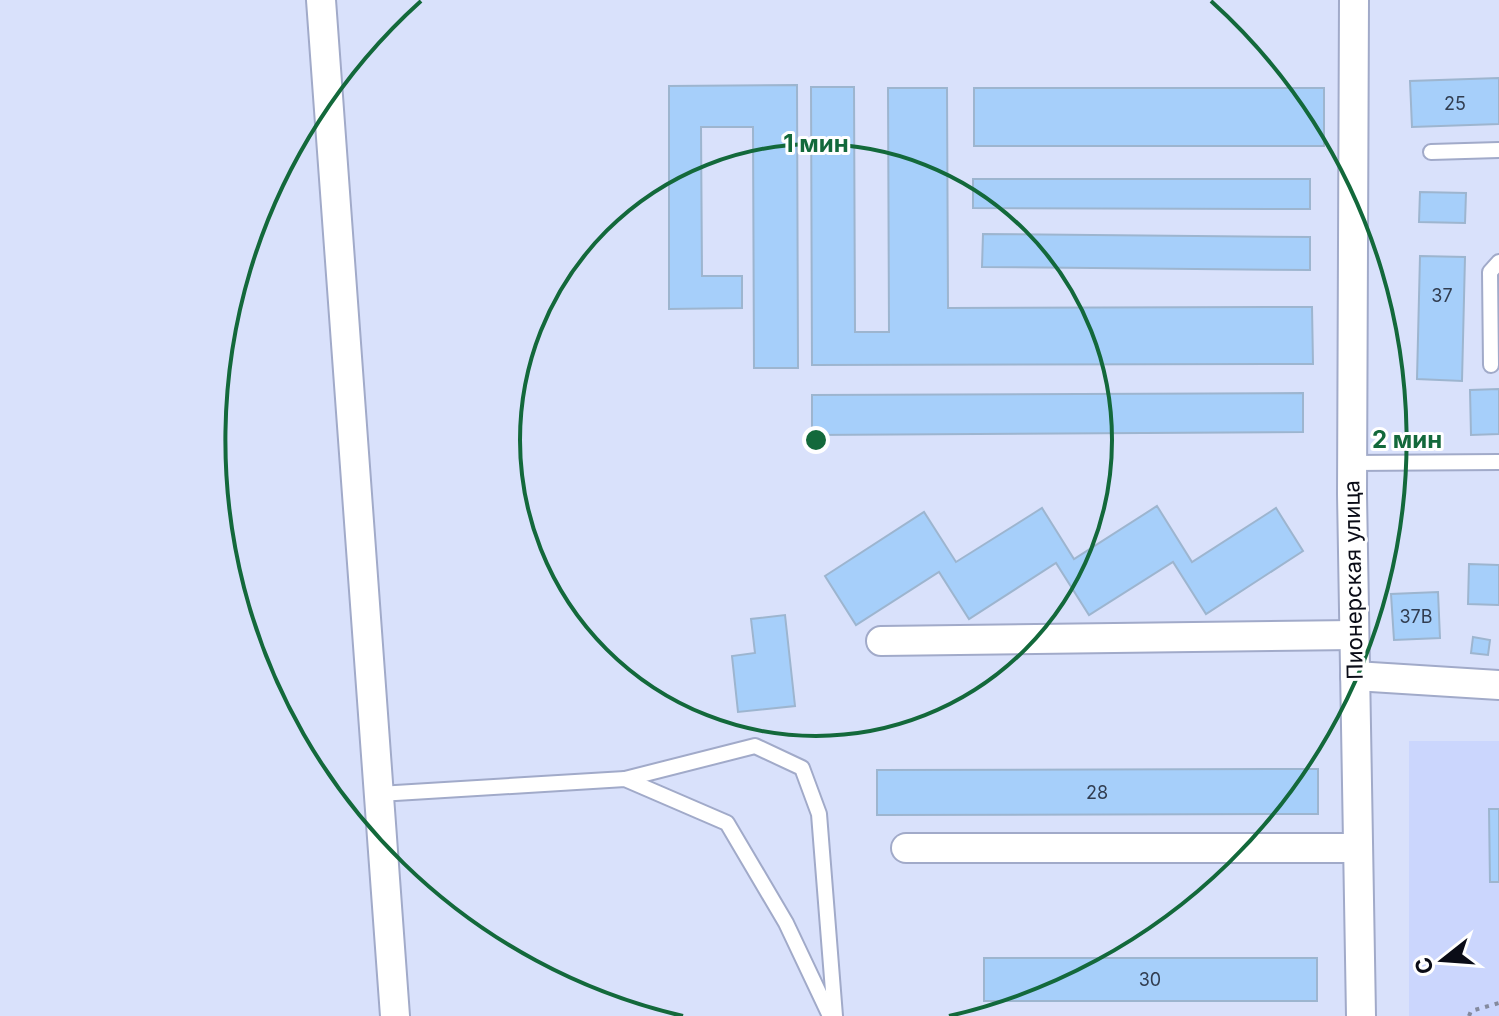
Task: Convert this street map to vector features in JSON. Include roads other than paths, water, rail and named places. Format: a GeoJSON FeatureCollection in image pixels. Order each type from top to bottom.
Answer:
{"type":"FeatureCollection","features":[{"type":"Feature","properties":{"kind":"street"},"geometry":{"type":"LineString","coordinates":[[321,0],[395,1016]]}},
{"type":"Feature","properties":{"kind":"street","name":"Пионерская улица"},"geometry":{"type":"LineString","coordinates":[[1354,0],[1352,463],[1361,1016]]}},
{"type":"Feature","properties":{"kind":"street"},"geometry":{"type":"LineString","coordinates":[[881,641],[1354,635]]}},
{"type":"Feature","properties":{"kind":"street"},"geometry":{"type":"LineString","coordinates":[[1355,676],[1499,685]]}},
{"type":"Feature","properties":{"kind":"street"},"geometry":{"type":"LineString","coordinates":[[906,848],[1358,848]]}},
{"type":"Feature","properties":{"kind":"lane"},"geometry":{"type":"LineString","coordinates":[[1431,152],[1499,150]]}},
{"type":"Feature","properties":{"kind":"lane"},"geometry":{"type":"LineString","coordinates":[[1491,365],[1490,272],[1499,262]]}},
{"type":"Feature","properties":{"kind":"lane"},"geometry":{"type":"LineString","coordinates":[[1352,463],[1499,462]]}},
{"type":"Feature","properties":{"kind":"lane"},"geometry":{"type":"LineString","coordinates":[[379,794],[625,779],[755,746],[802,768],[819,814],[833,1016]]}},
{"type":"Feature","properties":{"kind":"lane"},"geometry":{"type":"LineString","coordinates":[[625,779],[727,823],[786,923],[833,1016]]}}]}
